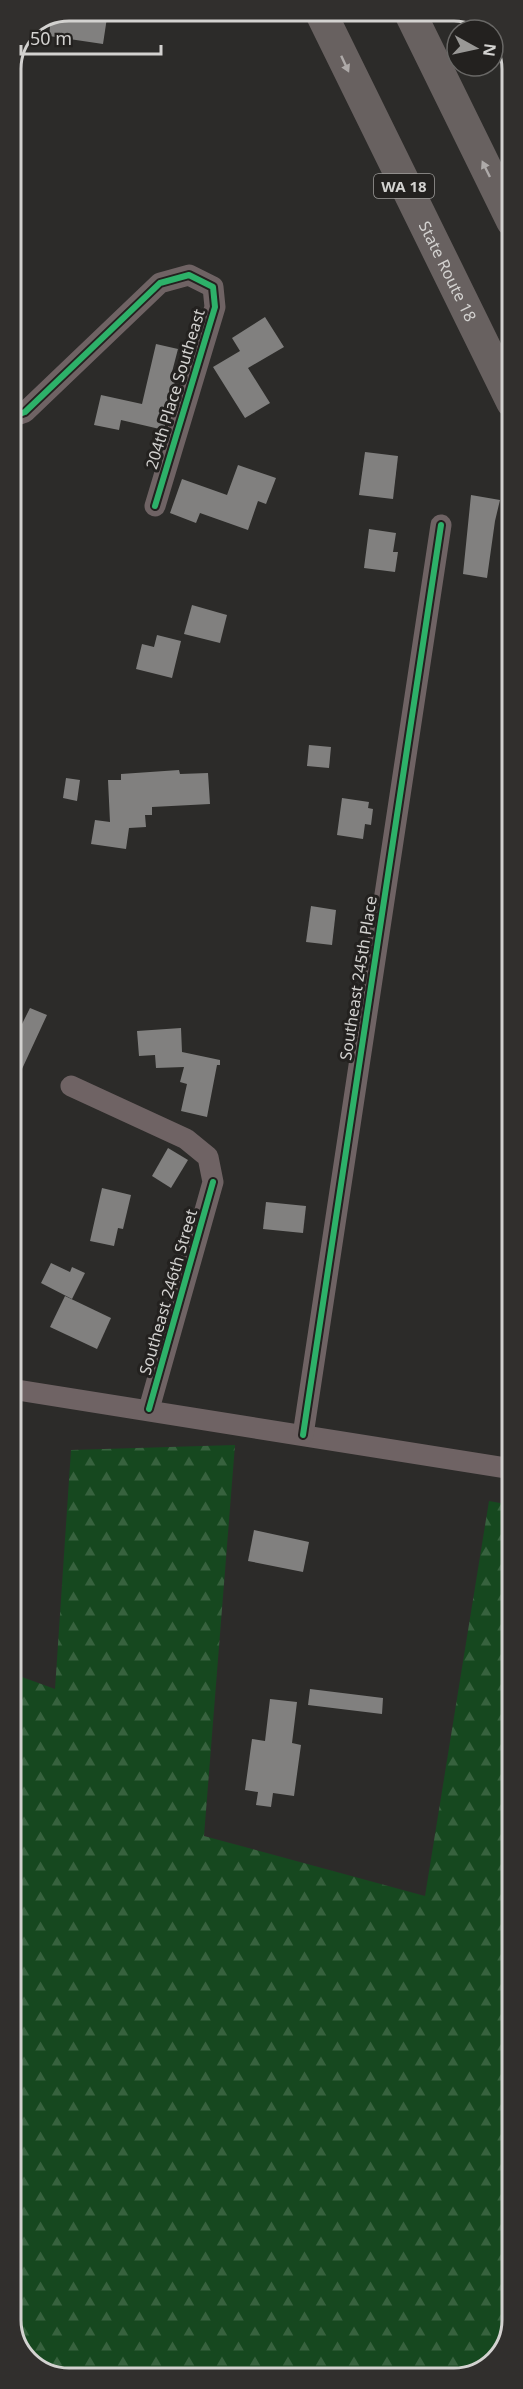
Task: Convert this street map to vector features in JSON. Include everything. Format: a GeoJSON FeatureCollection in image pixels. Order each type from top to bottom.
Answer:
{"type":"FeatureCollection","features":[{"type":"Feature","properties":{"kind":"highway","name":"State Route 18"},"geometry":{"type":"LineString","coordinates":[[325,21],[502,382]]}},
{"type":"Feature","properties":{"kind":"highway"},"geometry":{"type":"LineString","coordinates":[[414,21],[502,201]]}},
{"type":"Feature","properties":{"kind":"street","name":"204th Place Southeast"},"geometry":{"type":"LineString","coordinates":[[21,413],[160,283],[189,275],[213,287],[215,308],[155,506]]}},
{"type":"Feature","properties":{"kind":"street","name":"Southeast 245th Place"},"geometry":{"type":"LineString","coordinates":[[303,1434],[441,525]]}},
{"type":"Feature","properties":{"kind":"street","name":"Southeast 246th Street"},"geometry":{"type":"LineString","coordinates":[[71,1086],[186,1139],[208,1157],[213,1182],[149,1409]]}},
{"type":"Feature","properties":{"kind":"street"},"geometry":{"type":"LineString","coordinates":[[21,1390],[149,1409],[502,1467]]}},
{"type":"Feature","properties":{"kind":"green space"},"geometry":{"type":"Polygon","coordinates":[[[235,1445],[204,1836],[425,1896],[489,1501],[502,1503],[502,2320],[496,2344],[478,2362],[454,2368],[66,2368],[42,2360],[27,2344],[21,2320],[21,1677],[55,1689],[71,1450],[235,1445]]]}},
{"type":"Feature","properties":{"kind":"building"},"geometry":{"type":"Polygon","coordinates":[[[106,21],[103,44],[49,36],[50,25],[60,22],[106,21]]]}},
{"type":"Feature","properties":{"kind":"building"},"geometry":{"type":"Polygon","coordinates":[[[265,317],[284,347],[248,368],[270,403],[245,418],[213,367],[240,351],[232,338],[265,317]]]}},
{"type":"Feature","properties":{"kind":"building"},"geometry":{"type":"Polygon","coordinates":[[[156,344],[178,349],[172,372],[177,373],[164,430],[121,420],[119,430],[94,425],[101,395],[142,404],[156,344]]]}},
{"type":"Feature","properties":{"kind":"building"},"geometry":{"type":"Polygon","coordinates":[[[365,452],[398,456],[393,499],[359,495],[365,452]]]}},
{"type":"Feature","properties":{"kind":"building"},"geometry":{"type":"Polygon","coordinates":[[[238,465],[276,478],[266,504],[258,501],[248,530],[200,513],[196,523],[170,513],[182,479],[227,495],[238,465]]]}},
{"type":"Feature","properties":{"kind":"building"},"geometry":{"type":"Polygon","coordinates":[[[471,495],[500,500],[487,578],[463,574],[471,495]]]}},
{"type":"Feature","properties":{"kind":"building"},"geometry":{"type":"Polygon","coordinates":[[[369,529],[396,533],[393,552],[398,552],[395,572],[364,568],[369,529]]]}},
{"type":"Feature","properties":{"kind":"building"},"geometry":{"type":"Polygon","coordinates":[[[192,605],[227,615],[220,643],[184,634],[192,605]]]}},
{"type":"Feature","properties":{"kind":"building"},"geometry":{"type":"Polygon","coordinates":[[[157,635],[181,641],[172,678],[136,669],[142,644],[154,647],[157,635]]]}},
{"type":"Feature","properties":{"kind":"building"},"geometry":{"type":"Polygon","coordinates":[[[309,745],[331,747],[329,768],[307,766],[309,745]]]}},
{"type":"Feature","properties":{"kind":"building"},"geometry":{"type":"Polygon","coordinates":[[[179,770],[180,774],[208,773],[210,804],[152,807],[152,815],[145,815],[146,827],[129,828],[126,849],[91,844],[95,820],[110,822],[108,780],[121,780],[121,774],[179,770]]]}},
{"type":"Feature","properties":{"kind":"building"},"geometry":{"type":"Polygon","coordinates":[[[66,778],[80,780],[77,801],[63,798],[66,778]]]}},
{"type":"Feature","properties":{"kind":"building"},"geometry":{"type":"Polygon","coordinates":[[[342,798],[369,802],[368,808],[373,809],[371,825],[365,824],[363,839],[337,835],[342,798]]]}},
{"type":"Feature","properties":{"kind":"building"},"geometry":{"type":"Polygon","coordinates":[[[311,906],[336,910],[332,945],[306,942],[311,906]]]}},
{"type":"Feature","properties":{"kind":"building"},"geometry":{"type":"Polygon","coordinates":[[[30,1008],[47,1015],[22,1069],[21,1024],[30,1008]]]}},
{"type":"Feature","properties":{"kind":"building"},"geometry":{"type":"Polygon","coordinates":[[[181,1028],[182,1052],[220,1060],[220,1065],[217,1065],[207,1117],[181,1111],[187,1084],[180,1082],[184,1067],[156,1068],[155,1055],[139,1056],[137,1031],[181,1028]]]}},
{"type":"Feature","properties":{"kind":"building"},"geometry":{"type":"Polygon","coordinates":[[[168,1148],[188,1160],[171,1188],[152,1176],[168,1148]]]}},
{"type":"Feature","properties":{"kind":"building"},"geometry":{"type":"Polygon","coordinates":[[[102,1188],[131,1195],[123,1229],[118,1228],[114,1246],[90,1241],[102,1188]]]}},
{"type":"Feature","properties":{"kind":"building"},"geometry":{"type":"Polygon","coordinates":[[[266,1202],[306,1206],[303,1233],[263,1229],[266,1202]]]}},
{"type":"Feature","properties":{"kind":"building"},"geometry":{"type":"Polygon","coordinates":[[[51,1263],[70,1272],[72,1267],[85,1273],[72,1299],[41,1283],[51,1263]]]}},
{"type":"Feature","properties":{"kind":"building"},"geometry":{"type":"Polygon","coordinates":[[[65,1296],[111,1318],[97,1349],[50,1327],[65,1296]]]}},
{"type":"Feature","properties":{"kind":"building"},"geometry":{"type":"Polygon","coordinates":[[[254,1530],[309,1542],[303,1572],[248,1561],[254,1530]]]}},
{"type":"Feature","properties":{"kind":"building"},"geometry":{"type":"Polygon","coordinates":[[[310,1689],[383,1698],[382,1714],[308,1705],[310,1689]]]}},
{"type":"Feature","properties":{"kind":"building"},"geometry":{"type":"Polygon","coordinates":[[[270,1699],[297,1702],[292,1743],[301,1745],[294,1796],[273,1793],[271,1807],[256,1805],[258,1792],[245,1790],[252,1739],[265,1741],[270,1699]]]}},
{"type":"Feature","properties":{"kind":"cycle path"},"geometry":{"type":"LineString","coordinates":[[21,413],[160,283],[189,275],[213,287],[215,307],[155,506]]}},
{"type":"Feature","properties":{"kind":"cycle path"},"geometry":{"type":"LineString","coordinates":[[303,1435],[441,525]]}},
{"type":"Feature","properties":{"kind":"cycle path"},"geometry":{"type":"LineString","coordinates":[[149,1409],[213,1182]]}}]}
